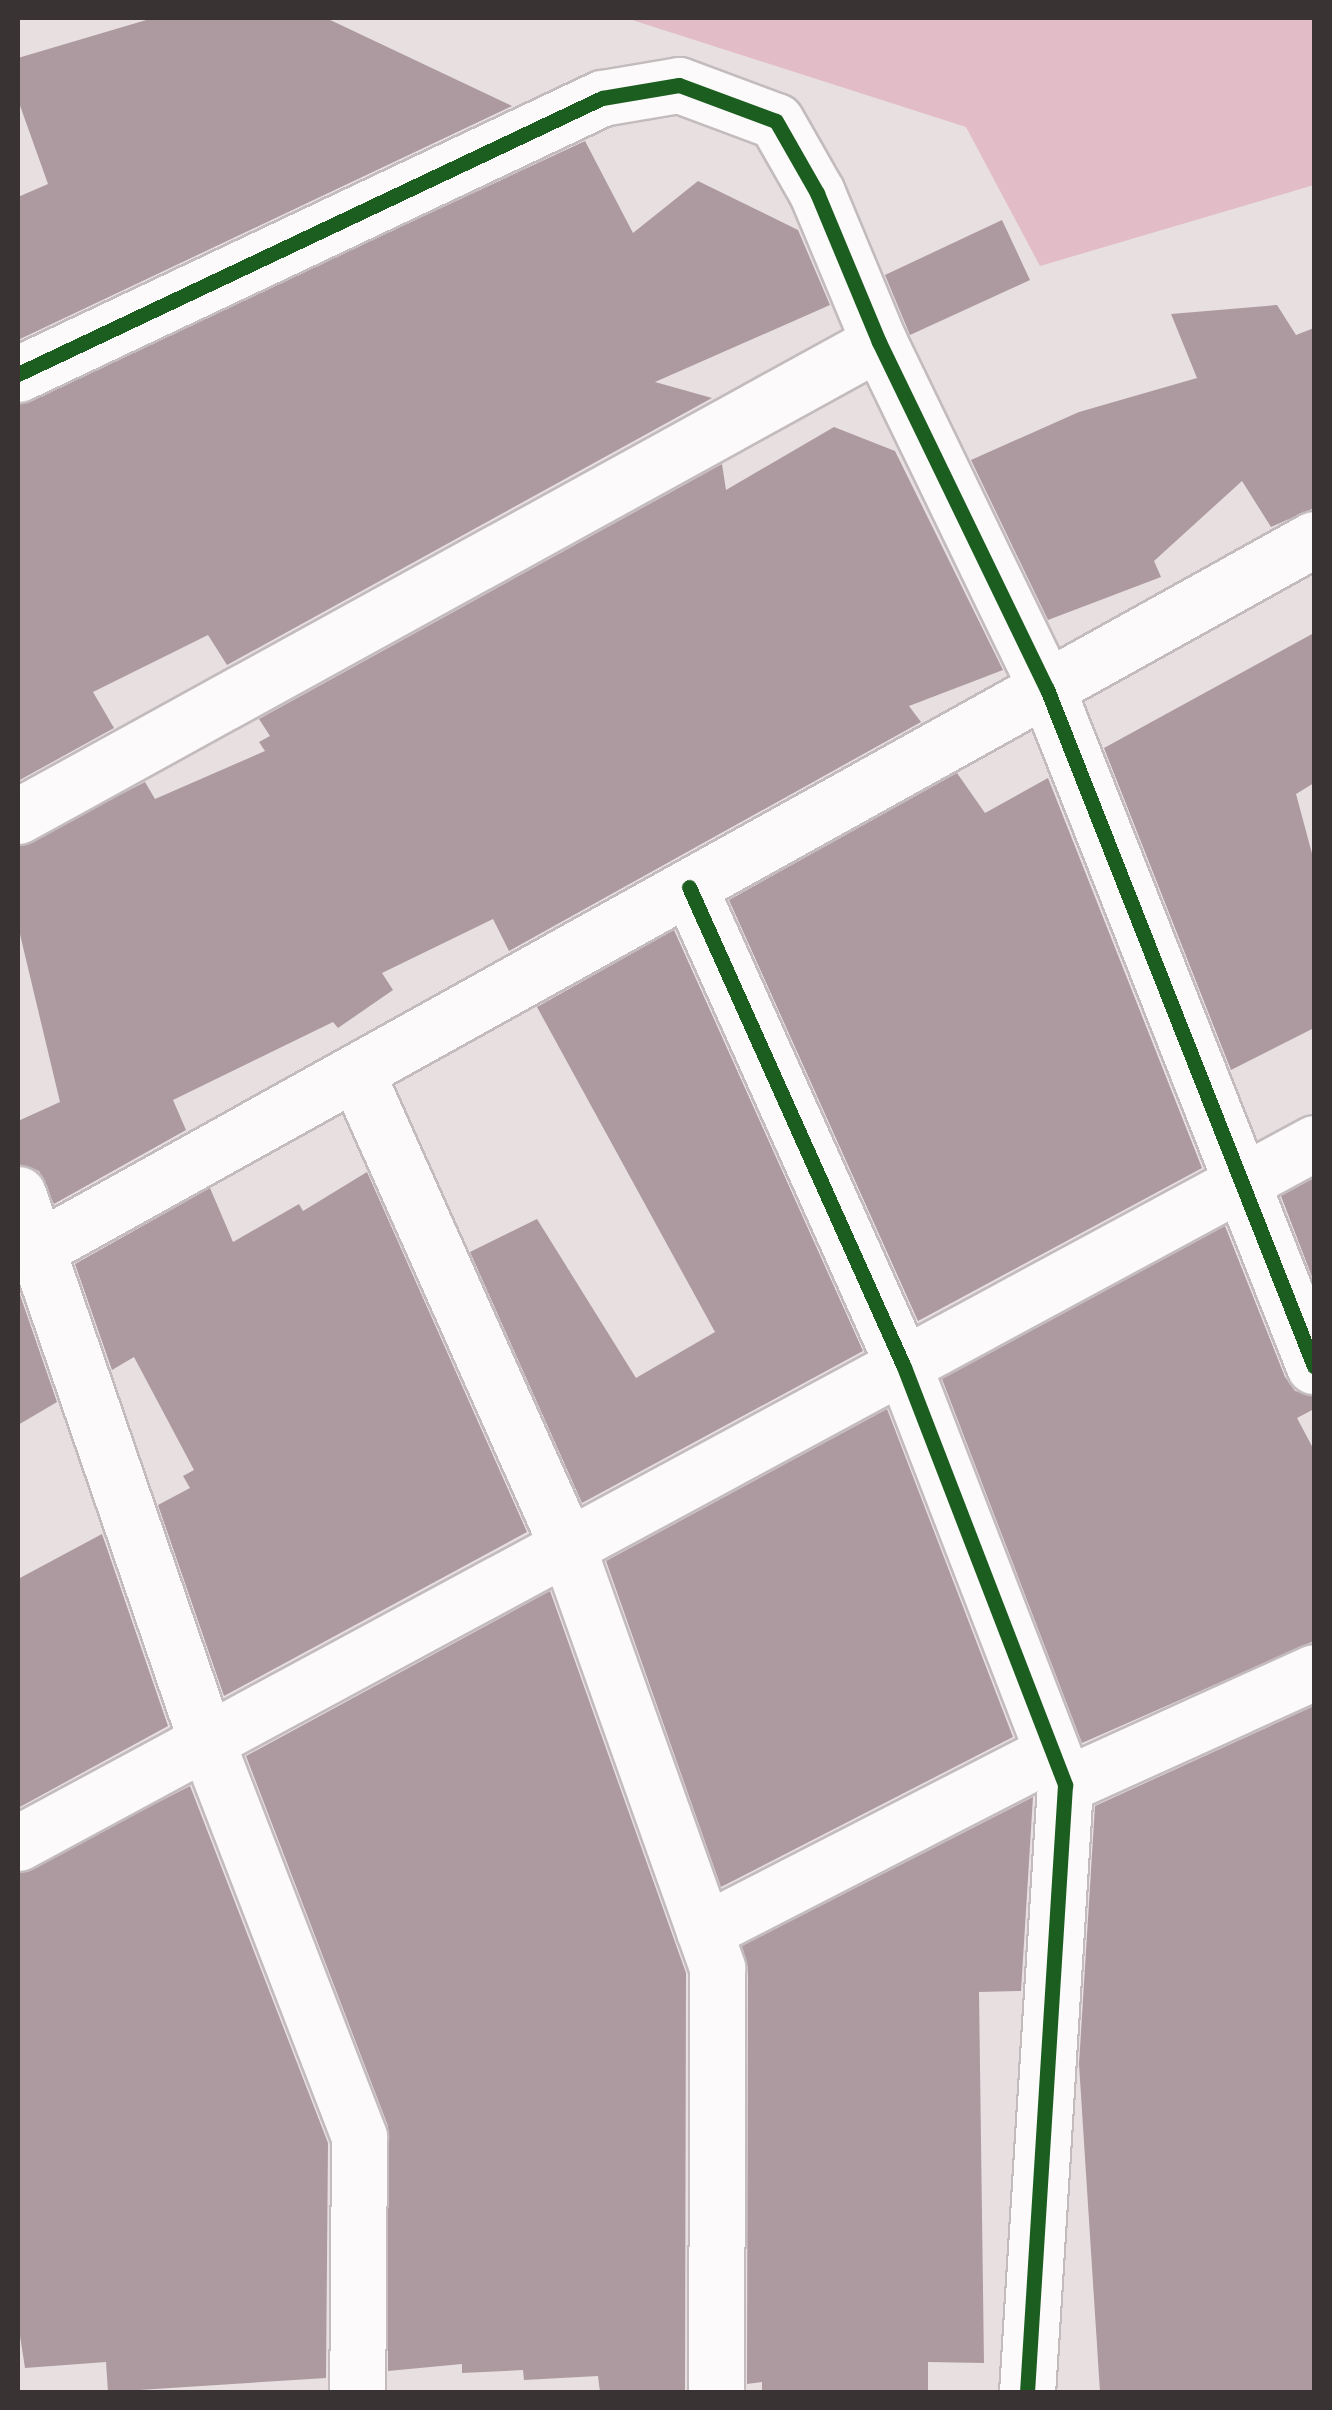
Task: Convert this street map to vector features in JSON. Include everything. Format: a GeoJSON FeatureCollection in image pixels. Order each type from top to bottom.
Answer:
{"type":"FeatureCollection","features":[{"type":"Feature","properties":{"kind":"street"},"geometry":{"type":"LineString","coordinates":[[18,374],[602,98],[679,85],[776,121],[817,192],[879,342],[1047,689],[1240,1187],[1314,1366]]}},
{"type":"Feature","properties":{"kind":"street"},"geometry":{"type":"LineString","coordinates":[[18,816],[879,342]]}},
{"type":"Feature","properties":{"kind":"street"},"geometry":{"type":"LineString","coordinates":[[36,1249],[1314,540]]}},
{"type":"Feature","properties":{"kind":"street"},"geometry":{"type":"LineString","coordinates":[[689,887],[904,1367],[1059,1768],[1027,2392]]}},
{"type":"Feature","properties":{"kind":"street"},"geometry":{"type":"LineString","coordinates":[[356,1072],[566,1543],[717,1968],[716,2392]]}},
{"type":"Feature","properties":{"kind":"street"},"geometry":{"type":"LineString","coordinates":[[18,1843],[566,1543],[1240,1187],[1314,1143]]}},
{"type":"Feature","properties":{"kind":"street"},"geometry":{"type":"LineString","coordinates":[[18,1194],[206,1740],[359,2138],[357,2392]]}},
{"type":"Feature","properties":{"kind":"street"},"geometry":{"type":"LineString","coordinates":[[704,1931],[1059,1768],[1314,1672]]}},
{"type":"Feature","properties":{"kind":"shaded area"},"geometry":{"type":"Polygon","coordinates":[[[626,18],[1314,18],[1314,185],[1040,266],[966,127],[626,18]]]}},
{"type":"Feature","properties":{"kind":"building"},"geometry":{"type":"Polygon","coordinates":[[[153,18],[326,18],[512,106],[18,340],[18,197],[48,184],[18,100],[18,58],[153,18]]]}},
{"type":"Feature","properties":{"kind":"building"},"geometry":{"type":"Polygon","coordinates":[[[585,141],[633,233],[698,181],[798,230],[830,305],[655,382],[712,398],[227,665],[208,635],[93,692],[114,728],[18,781],[18,405],[585,141]]]}},
{"type":"Feature","properties":{"kind":"building"},"geometry":{"type":"Polygon","coordinates":[[[1002,220],[1030,280],[910,335],[885,275],[1002,220]]]}},
{"type":"Feature","properties":{"kind":"building"},"geometry":{"type":"Polygon","coordinates":[[[1277,305],[1296,335],[1314,328],[1314,508],[1271,527],[1242,481],[1154,561],[1161,577],[1048,620],[971,460],[1079,412],[1197,378],[1171,314],[1277,305]]]}},
{"type":"Feature","properties":{"kind":"building"},"geometry":{"type":"Polygon","coordinates":[[[834,427],[895,451],[1003,670],[909,706],[921,722],[509,951],[493,919],[382,973],[393,990],[338,1028],[333,1022],[173,1100],[186,1130],[54,1204],[39,1171],[18,1164],[18,1121],[60,1102],[18,926],[18,847],[145,782],[155,799],[265,751],[259,742],[270,736],[259,719],[722,464],[726,490],[834,427]]]}},
{"type":"Feature","properties":{"kind":"building"},"geometry":{"type":"Polygon","coordinates":[[[1314,633],[1314,783],[1296,794],[1314,861],[1314,1028],[1231,1070],[1104,748],[1314,633]]]}},
{"type":"Feature","properties":{"kind":"building"},"geometry":{"type":"Polygon","coordinates":[[[957,773],[985,813],[1048,778],[1202,1168],[918,1321],[729,900],[957,773]]]}},
{"type":"Feature","properties":{"kind":"building"},"geometry":{"type":"Polygon","coordinates":[[[674,930],[863,1351],[582,1503],[470,1252],[537,1219],[636,1378],[715,1332],[537,1007],[674,930]]]}},
{"type":"Feature","properties":{"kind":"building"},"geometry":{"type":"Polygon","coordinates":[[[367,1172],[527,1532],[224,1696],[158,1505],[190,1488],[183,1476],[194,1470],[134,1357],[112,1370],[75,1264],[210,1188],[233,1242],[299,1204],[303,1211],[367,1172]]]}},
{"type":"Feature","properties":{"kind":"building"},"geometry":{"type":"Polygon","coordinates":[[[1314,1178],[1314,1282],[1281,1196],[1314,1178]]]}},
{"type":"Feature","properties":{"kind":"building"},"geometry":{"type":"Polygon","coordinates":[[[1225,1226],[1285,1377],[1295,1391],[1314,1396],[1314,1409],[1297,1418],[1314,1450],[1314,1641],[1082,1743],[942,1379],[1225,1226]]]}},
{"type":"Feature","properties":{"kind":"building"},"geometry":{"type":"Polygon","coordinates":[[[18,1289],[57,1402],[18,1425],[18,1289]]]}},
{"type":"Feature","properties":{"kind":"building"},"geometry":{"type":"Polygon","coordinates":[[[887,1409],[1013,1737],[721,1887],[606,1561],[887,1409]]]}},
{"type":"Feature","properties":{"kind":"building"},"geometry":{"type":"Polygon","coordinates":[[[102,1534],[168,1726],[18,1808],[18,1579],[102,1534]]]}},
{"type":"Feature","properties":{"kind":"building"},"geometry":{"type":"Polygon","coordinates":[[[550,1591],[686,1973],[685,2390],[600,2392],[598,2376],[524,2380],[523,2370],[462,2373],[462,2364],[388,2371],[388,2126],[246,1756],[550,1591]]]}},
{"type":"Feature","properties":{"kind":"building"},"geometry":{"type":"Polygon","coordinates":[[[1314,1706],[1314,2392],[1100,2392],[1079,2064],[1095,1806],[1314,1706]]]}},
{"type":"Feature","properties":{"kind":"building"},"geometry":{"type":"Polygon","coordinates":[[[190,1786],[328,2143],[326,2378],[108,2392],[106,2362],[25,2368],[18,2323],[18,1874],[190,1786]]]}},
{"type":"Feature","properties":{"kind":"building"},"geometry":{"type":"Polygon","coordinates":[[[1033,1797],[1021,1991],[979,1992],[984,2363],[928,2362],[928,2392],[762,2392],[762,2382],[747,2384],[748,1968],[742,1946],[1033,1797]]]}},
{"type":"Feature","properties":{"kind":"cycle path"},"geometry":{"type":"LineString","coordinates":[[18,374],[602,98],[679,85],[776,121],[817,193],[879,342],[1047,689],[1314,1366]]}},
{"type":"Feature","properties":{"kind":"cycle path"},"geometry":{"type":"LineString","coordinates":[[689,887],[904,1367],[1065,1785],[1027,2392]]}}]}
